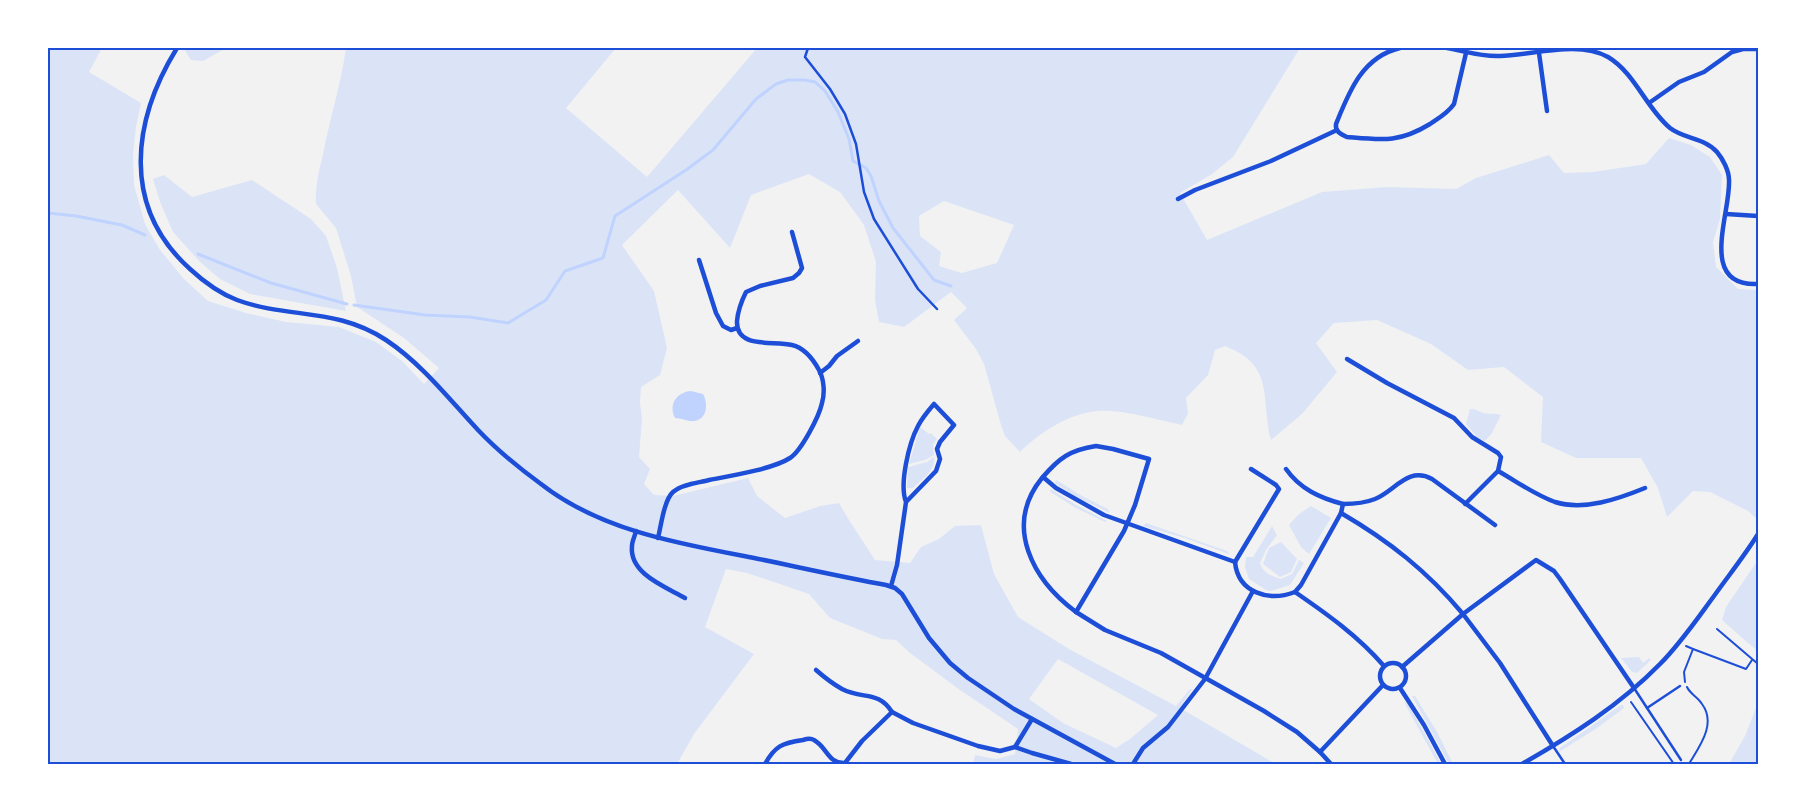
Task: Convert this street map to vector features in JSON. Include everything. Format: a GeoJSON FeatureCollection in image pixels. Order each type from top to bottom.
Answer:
{"type":"FeatureCollection","features":[{"type":"Feature","properties":{"kind":"street"},"geometry":{"type":"LineString","coordinates":[[177,48],[158,84],[146,115],[142,132],[140,162],[146,199],[158,229],[173,252],[202,280],[234,299],[254,305],[331,317],[365,328],[384,339],[428,375],[481,432],[515,464],[543,487],[603,519],[658,538],[891,586],[902,594],[929,638],[950,663],[978,686],[1115,764]]}},
{"type":"Feature","properties":{"kind":"street"},"geometry":{"type":"LineString","coordinates":[[1400,48],[1372,61],[1357,77],[1336,124],[1337,130],[1347,137],[1396,139],[1423,129],[1450,110],[1454,104],[1466,53]]}},
{"type":"Feature","properties":{"kind":"street"},"geometry":{"type":"LineString","coordinates":[[1447,48],[1480,56],[1539,53],[1581,48],[1608,57],[1623,70],[1671,129],[1718,152],[1729,178],[1726,214],[1720,247],[1723,264],[1740,283],[1758,284]]}},
{"type":"Feature","properties":{"kind":"street"},"geometry":{"type":"LineString","coordinates":[[1649,103],[1679,82],[1704,72],[1725,56],[1743,49],[1758,49]]}},
{"type":"Feature","properties":{"kind":"street"},"geometry":{"type":"LineString","coordinates":[[1539,53],[1547,110]]}},
{"type":"Feature","properties":{"kind":"street"},"geometry":{"type":"LineString","coordinates":[[1178,199],[1195,190],[1314,142],[1337,130]]}},
{"type":"Feature","properties":{"kind":"street"},"geometry":{"type":"LineString","coordinates":[[1726,214],[1758,216]]}},
{"type":"Feature","properties":{"kind":"street"},"geometry":{"type":"LineString","coordinates":[[658,538],[668,500],[674,492],[697,483],[776,464],[790,458],[816,419],[824,394],[820,373],[809,354],[793,345],[765,344],[751,341],[740,334],[737,328],[739,308],[746,292],[760,286],[792,278],[802,268],[792,232]]}},
{"type":"Feature","properties":{"kind":"street"},"geometry":{"type":"LineString","coordinates":[[699,260],[716,313],[723,326],[731,330],[737,328]]}},
{"type":"Feature","properties":{"kind":"street"},"geometry":{"type":"LineString","coordinates":[[820,373],[837,356],[858,341]]}},
{"type":"Feature","properties":{"kind":"street"},"geometry":{"type":"LineString","coordinates":[[1347,359],[1387,383],[1454,418],[1472,437],[1498,453],[1501,457],[1498,471],[1465,504]]}},
{"type":"Feature","properties":{"kind":"street"},"geometry":{"type":"LineString","coordinates":[[891,586],[897,564],[906,502],[903,494],[908,459],[917,428],[934,404],[954,425],[936,449],[940,460],[936,471],[906,502]]}},
{"type":"Feature","properties":{"kind":"street"},"geometry":{"type":"LineString","coordinates":[[1076,612],[1124,531],[1135,505],[1150,459],[1107,447],[1086,448],[1072,452],[1059,459],[1037,484],[1028,499],[1024,513],[1024,531],[1029,555],[1034,566],[1053,592],[1076,612],[1105,630],[1161,653],[1289,727],[1320,752],[1331,764]]}},
{"type":"Feature","properties":{"kind":"street"},"geometry":{"type":"LineString","coordinates":[[1251,469],[1276,485],[1279,489],[1236,562],[1242,580],[1253,591],[1268,596],[1280,596],[1294,592],[1341,513],[1343,504]]}},
{"type":"Feature","properties":{"kind":"street"},"geometry":{"type":"LineString","coordinates":[[1286,469],[1301,486],[1312,493],[1343,504],[1352,504],[1376,498],[1404,480],[1420,475],[1432,479],[1495,526]]}},
{"type":"Feature","properties":{"kind":"street"},"geometry":{"type":"LineString","coordinates":[[1498,471],[1547,498],[1570,504],[1604,502],[1645,488]]}},
{"type":"Feature","properties":{"kind":"street"},"geometry":{"type":"LineString","coordinates":[[1043,477],[1056,488],[1104,514],[1236,562]]}},
{"type":"Feature","properties":{"kind":"street"},"geometry":{"type":"LineString","coordinates":[[1341,513],[1386,541],[1443,590],[1505,670],[1553,746]]}},
{"type":"Feature","properties":{"kind":"street"},"geometry":{"type":"LineString","coordinates":[[636,531],[632,546],[633,559],[643,573],[685,598]]}},
{"type":"Feature","properties":{"kind":"street"},"geometry":{"type":"LineString","coordinates":[[1522,764],[1599,716],[1660,664],[1689,629],[1758,534]]}},
{"type":"Feature","properties":{"kind":"street"},"geometry":{"type":"LineString","coordinates":[[1402,667],[1462,614],[1536,560],[1554,572],[1560,579],[1634,688]]}},
{"type":"Feature","properties":{"kind":"street"},"geometry":{"type":"LineString","coordinates":[[1133,764],[1143,748],[1168,727],[1205,679],[1253,591]]}},
{"type":"Feature","properties":{"kind":"street"},"geometry":{"type":"LineString","coordinates":[[1294,592],[1337,621],[1384,666]]}},
{"type":"Feature","properties":{"kind":"street"},"geometry":{"type":"LineString","coordinates":[[1389,663],[1395,663],[1402,667],[1406,672],[1406,679],[1400,688],[1391,689],[1383,685],[1379,677],[1384,666],[1389,663]]}},
{"type":"Feature","properties":{"kind":"street"},"geometry":{"type":"LineString","coordinates":[[816,670],[842,689],[853,694],[881,699],[892,712],[913,723],[978,746],[1000,751],[1015,747],[1032,754],[1071,764]]}},
{"type":"Feature","properties":{"kind":"street"},"geometry":{"type":"LineString","coordinates":[[1320,752],[1383,685]]}},
{"type":"Feature","properties":{"kind":"street"},"geometry":{"type":"LineString","coordinates":[[1400,688],[1424,725],[1445,764]]}},
{"type":"Feature","properties":{"kind":"street"},"geometry":{"type":"LineString","coordinates":[[765,764],[771,754],[780,746],[794,741],[812,739],[831,758],[838,763],[845,763],[862,741],[892,712]]}},
{"type":"Feature","properties":{"kind":"street"},"geometry":{"type":"LineString","coordinates":[[1015,747],[1032,718]]}},
{"type":"Feature","properties":{"kind":"street"},"geometry":{"type":"LineString","coordinates":[[849,759],[853,764]]}},
{"type":"Feature","properties":{"kind":"lane"},"geometry":{"type":"LineString","coordinates":[[808,48],[805,57],[830,89],[845,114],[858,153],[864,192],[874,219],[918,289],[937,309]]}},
{"type":"Feature","properties":{"kind":"lane"},"geometry":{"type":"LineString","coordinates":[[1647,708],[1680,686]]}},
{"type":"Feature","properties":{"kind":"lane"},"geometry":{"type":"LineString","coordinates":[[1634,688],[1681,760]]}},
{"type":"Feature","properties":{"kind":"lane"},"geometry":{"type":"LineString","coordinates":[[1553,746],[1565,764]]}},
{"type":"Feature","properties":{"kind":"path"},"geometry":{"type":"LineString","coordinates":[[1717,628],[1758,664]]}},
{"type":"Feature","properties":{"kind":"path"},"geometry":{"type":"LineString","coordinates":[[1685,646],[1746,669],[1752,660]]}},
{"type":"Feature","properties":{"kind":"path"},"geometry":{"type":"LineString","coordinates":[[1689,764],[1701,745],[1708,724],[1704,708],[1688,690],[1684,680],[1685,667],[1693,649]]}},
{"type":"Feature","properties":{"kind":"path"},"geometry":{"type":"LineString","coordinates":[[1631,702],[1674,764]]}},
{"type":"Feature","properties":{"kind":"shaded area"},"geometry":{"type":"Polygon","coordinates":[[[48,48],[102,48],[89,72],[141,103],[133,155],[134,185],[145,224],[160,250],[184,279],[208,301],[246,313],[286,322],[339,327],[376,342],[402,361],[424,384],[439,368],[404,338],[357,307],[351,276],[336,228],[316,204],[319,173],[346,48],[616,48],[566,108],[647,177],[757,48],[1300,48],[1233,157],[1212,174],[1180,193],[1207,240],[1322,192],[1387,187],[1456,189],[1476,178],[1549,155],[1564,173],[1593,172],[1646,164],[1669,138],[1691,145],[1710,157],[1722,175],[1720,219],[1713,242],[1716,267],[1738,289],[1758,290],[1758,520],[1748,511],[1710,492],[1693,491],[1667,517],[1658,488],[1641,458],[1576,458],[1541,442],[1543,397],[1504,367],[1468,370],[1431,344],[1377,320],[1334,323],[1316,343],[1337,372],[1302,414],[1271,440],[1263,385],[1259,373],[1252,363],[1241,354],[1225,346],[1215,350],[1208,375],[1186,398],[1188,413],[1182,425],[1140,415],[1098,411],[1077,415],[1056,425],[1037,437],[1020,452],[1005,436],[984,364],[976,349],[954,320],[967,308],[951,292],[904,327],[879,322],[875,300],[876,262],[864,225],[840,192],[809,174],[751,195],[730,248],[678,190],[622,245],[654,291],[667,348],[660,375],[641,387],[642,419],[639,457],[650,469],[644,484],[654,495],[673,496],[748,478],[757,496],[785,518],[820,506],[839,503],[875,560],[910,563],[921,547],[939,539],[955,526],[981,525],[994,574],[1018,617],[1069,649],[1176,706],[1192,689],[1180,708],[1276,764],[973,764],[975,755],[996,759],[1015,754],[1018,729],[960,690],[910,653],[896,640],[882,639],[830,618],[809,594],[747,573],[726,569],[705,627],[754,654],[694,734],[677,764],[48,764],[48,48]],[[944,201],[919,216],[920,236],[941,252],[939,266],[962,273],[997,263],[1014,225],[944,201]],[[1058,659],[1029,699],[1063,723],[1116,748],[1130,739],[1158,715],[1058,659]]]}},
{"type":"Feature","properties":{"kind":"shaded area"},"geometry":{"type":"Polygon","coordinates":[[[188,48],[226,48],[203,61],[191,60],[185,51],[188,48]]]}},
{"type":"Feature","properties":{"kind":"shaded area"},"geometry":{"type":"Polygon","coordinates":[[[164,175],[192,197],[252,180],[311,219],[326,236],[337,268],[346,311],[250,294],[220,279],[200,262],[173,232],[160,202],[153,179],[164,175]]]}},
{"type":"Feature","properties":{"kind":"shaded area"},"geometry":{"type":"Polygon","coordinates":[[[1470,409],[1501,415],[1492,433],[1485,441],[1477,437],[1466,424],[1470,409]]]}},
{"type":"Feature","properties":{"kind":"shaded area"},"geometry":{"type":"Polygon","coordinates":[[[920,427],[937,439],[933,445],[934,455],[925,460],[909,464],[920,427]]]}},
{"type":"Feature","properties":{"kind":"shaded area"},"geometry":{"type":"Polygon","coordinates":[[[934,457],[931,471],[913,488],[907,488],[908,467],[927,462],[934,457]]]}},
{"type":"Feature","properties":{"kind":"shaded area"},"geometry":{"type":"Polygon","coordinates":[[[1056,480],[1108,509],[1110,513],[1075,496],[1055,483],[1056,480]]]}},
{"type":"Feature","properties":{"kind":"shaded area"},"geometry":{"type":"Polygon","coordinates":[[[1051,489],[1107,521],[1105,522],[1076,508],[1052,493],[1051,489]]]}},
{"type":"Feature","properties":{"kind":"shaded area"},"geometry":{"type":"Polygon","coordinates":[[[1311,506],[1331,518],[1309,554],[1301,547],[1289,525],[1299,514],[1311,506]]]}},
{"type":"Feature","properties":{"kind":"shaded area"},"geometry":{"type":"Polygon","coordinates":[[[1146,523],[1227,551],[1229,554],[1185,538],[1143,526],[1146,523]]]}},
{"type":"Feature","properties":{"kind":"shaded area"},"geometry":{"type":"Polygon","coordinates":[[[1272,526],[1277,535],[1266,550],[1260,563],[1265,572],[1281,579],[1292,574],[1299,560],[1304,563],[1290,585],[1271,591],[1266,590],[1249,579],[1245,567],[1246,557],[1253,557],[1272,526]]]}},
{"type":"Feature","properties":{"kind":"shaded area"},"geometry":{"type":"Polygon","coordinates":[[[1281,542],[1297,559],[1291,572],[1280,577],[1263,564],[1269,548],[1281,542]]]}},
{"type":"Feature","properties":{"kind":"shaded area"},"geometry":{"type":"Polygon","coordinates":[[[1758,560],[1758,651],[1722,620],[1726,607],[1758,560]]]}},
{"type":"Feature","properties":{"kind":"shaded area"},"geometry":{"type":"Polygon","coordinates":[[[1639,657],[1643,663],[1649,658],[1651,660],[1637,673],[1632,672],[1621,658],[1639,657]]]}},
{"type":"Feature","properties":{"kind":"shaded area"},"geometry":{"type":"Polygon","coordinates":[[[1412,696],[1415,696],[1437,732],[1453,764],[1449,764],[1412,696]]]}},
{"type":"Feature","properties":{"kind":"shaded area"},"geometry":{"type":"Polygon","coordinates":[[[1406,701],[1441,764],[1438,764],[1405,704],[1406,701]]]}},
{"type":"Feature","properties":{"kind":"shaded area"},"geometry":{"type":"Polygon","coordinates":[[[1758,703],[1758,764],[1729,764],[1745,736],[1758,703]]]}},
{"type":"Feature","properties":{"kind":"shaded area"},"geometry":{"type":"Polygon","coordinates":[[[1621,705],[1624,708],[1559,752],[1560,748],[1621,705]]]}},
{"type":"Feature","properties":{"kind":"water"},"geometry":{"type":"Polygon","coordinates":[[[691,391],[703,394],[706,402],[705,414],[695,421],[675,418],[673,404],[675,400],[678,396],[691,391]]]}},
{"type":"Feature","properties":{"kind":"waterway"},"geometry":{"type":"LineString","coordinates":[[354,305],[425,315],[470,317],[508,323],[546,300],[565,271],[603,258],[615,216],[686,170],[713,150],[756,99],[776,84],[788,80],[815,82],[825,91],[838,112],[849,139],[853,161],[866,168],[871,176],[879,201],[893,228],[934,280],[951,286]]}},
{"type":"Feature","properties":{"kind":"waterway"},"geometry":{"type":"LineString","coordinates":[[48,213],[76,216],[122,225],[145,235]]}},
{"type":"Feature","properties":{"kind":"waterway"},"geometry":{"type":"LineString","coordinates":[[198,254],[271,283],[347,304]]}}]}
